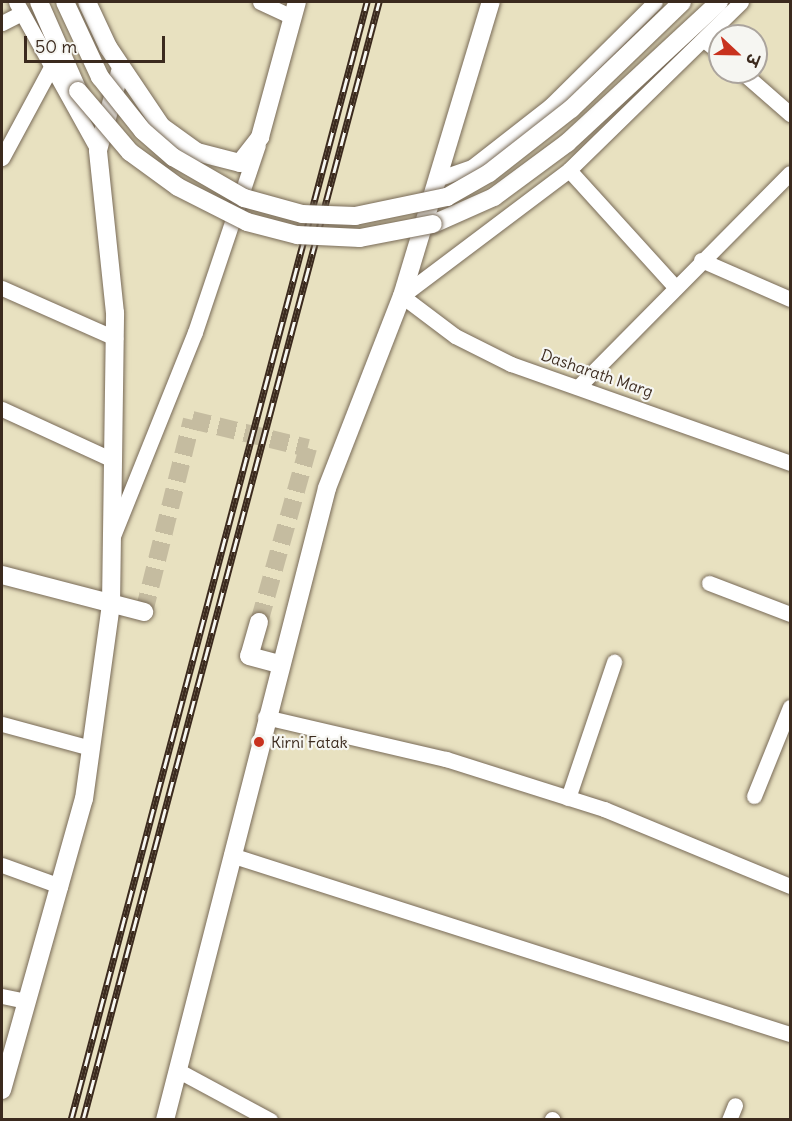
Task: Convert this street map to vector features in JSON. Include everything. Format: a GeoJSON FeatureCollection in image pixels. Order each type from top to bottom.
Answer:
{"type":"FeatureCollection","features":[{"type":"Feature","properties":{"kind":"street"},"geometry":{"type":"LineString","coordinates":[[39,2],[78,91],[130,152],[178,187],[247,222],[297,235],[360,238],[433,224],[494,197],[567,143],[719,2]]}},
{"type":"Feature","properties":{"kind":"street"},"geometry":{"type":"LineString","coordinates":[[65,2],[100,77],[143,131],[173,157],[244,198],[302,214],[355,216],[447,197],[489,173],[571,109],[682,2]]}},
{"type":"Feature","properties":{"kind":"street"},"geometry":{"type":"LineString","coordinates":[[87,2],[121,68],[161,126],[197,152],[240,163],[260,136]]}},
{"type":"Feature","properties":{"kind":"street"},"geometry":{"type":"LineString","coordinates":[[111,540],[195,332],[260,136],[294,9],[260,2]]}},
{"type":"Feature","properties":{"kind":"street"},"geometry":{"type":"LineString","coordinates":[[165,1119],[265,717],[327,488],[402,296],[440,178],[491,2]]}},
{"type":"Feature","properties":{"kind":"street"},"geometry":{"type":"LineString","coordinates":[[440,178],[472,167],[551,105],[655,2]]}},
{"type":"Feature","properties":{"kind":"street"},"geometry":{"type":"LineString","coordinates":[[402,296],[569,170],[741,2]]}},
{"type":"Feature","properties":{"kind":"street"},"geometry":{"type":"LineString","coordinates":[[2,23],[19,7],[50,69],[98,150]]}},
{"type":"Feature","properties":{"kind":"street"},"geometry":{"type":"LineString","coordinates":[[704,40],[708,43]]}},
{"type":"Feature","properties":{"kind":"street"},"geometry":{"type":"LineString","coordinates":[[2,1090],[84,799],[111,605],[115,338],[98,150],[121,68]]}},
{"type":"Feature","properties":{"kind":"street"},"geometry":{"type":"LineString","coordinates":[[2,158],[50,69]]}},
{"type":"Feature","properties":{"kind":"street"},"geometry":{"type":"LineString","coordinates":[[756,84],[790,114]]}},
{"type":"Feature","properties":{"kind":"street"},"geometry":{"type":"LineString","coordinates":[[569,170],[674,286]]}},
{"type":"Feature","properties":{"kind":"street"},"geometry":{"type":"LineString","coordinates":[[580,385],[674,286],[790,173]]}},
{"type":"Feature","properties":{"kind":"street"},"geometry":{"type":"LineString","coordinates":[[701,260],[790,299]]}},
{"type":"Feature","properties":{"kind":"street"},"geometry":{"type":"LineString","coordinates":[[2,288],[115,338]]}},
{"type":"Feature","properties":{"kind":"street","name":"Dasharath Marg"},"geometry":{"type":"LineString","coordinates":[[402,296],[455,336],[511,364],[580,385],[787,462]]}},
{"type":"Feature","properties":{"kind":"street"},"geometry":{"type":"LineString","coordinates":[[2,409],[113,460]]}},
{"type":"Feature","properties":{"kind":"street"},"geometry":{"type":"LineString","coordinates":[[787,462],[790,446]]}},
{"type":"Feature","properties":{"kind":"street"},"geometry":{"type":"LineString","coordinates":[[2,575],[144,612]]}},
{"type":"Feature","properties":{"kind":"street"},"geometry":{"type":"LineString","coordinates":[[709,583],[790,614]]}},
{"type":"Feature","properties":{"kind":"street"},"geometry":{"type":"LineString","coordinates":[[259,622],[249,656],[279,664]]}},
{"type":"Feature","properties":{"kind":"street"},"geometry":{"type":"LineString","coordinates":[[568,798],[614,662]]}},
{"type":"Feature","properties":{"kind":"street"},"geometry":{"type":"LineString","coordinates":[[754,796],[790,707]]}},
{"type":"Feature","properties":{"kind":"street"},"geometry":{"type":"LineString","coordinates":[[265,717],[446,759],[568,798],[790,886]]}},
{"type":"Feature","properties":{"kind":"street"},"geometry":{"type":"LineString","coordinates":[[2,724],[91,748]]}},
{"type":"Feature","properties":{"kind":"street"},"geometry":{"type":"LineString","coordinates":[[231,855],[790,1034]]}},
{"type":"Feature","properties":{"kind":"street"},"geometry":{"type":"LineString","coordinates":[[2,865],[60,886]]}},
{"type":"Feature","properties":{"kind":"street"},"geometry":{"type":"LineString","coordinates":[[2,996],[27,1001]]}},
{"type":"Feature","properties":{"kind":"street"},"geometry":{"type":"LineString","coordinates":[[177,1070],[270,1119]]}},
{"type":"Feature","properties":{"kind":"street"},"geometry":{"type":"LineString","coordinates":[[729,1119],[735,1105]]}},
{"type":"Feature","properties":{"kind":"tunnel"},"geometry":{"type":"LineString","coordinates":[[144,612],[192,420],[308,448],[259,622]]}},
{"type":"Feature","properties":{"kind":"railway"},"geometry":{"type":"LineString","coordinates":[[71,1120],[367,2]]}},
{"type":"Feature","properties":{"kind":"railway"},"geometry":{"type":"LineString","coordinates":[[83,1120],[379,2]]}},
{"type":"Feature","properties":{"kind":"place","name":"Kirni Fatak"},"geometry":{"type":"Point","coordinates":[259,742]}}]}
